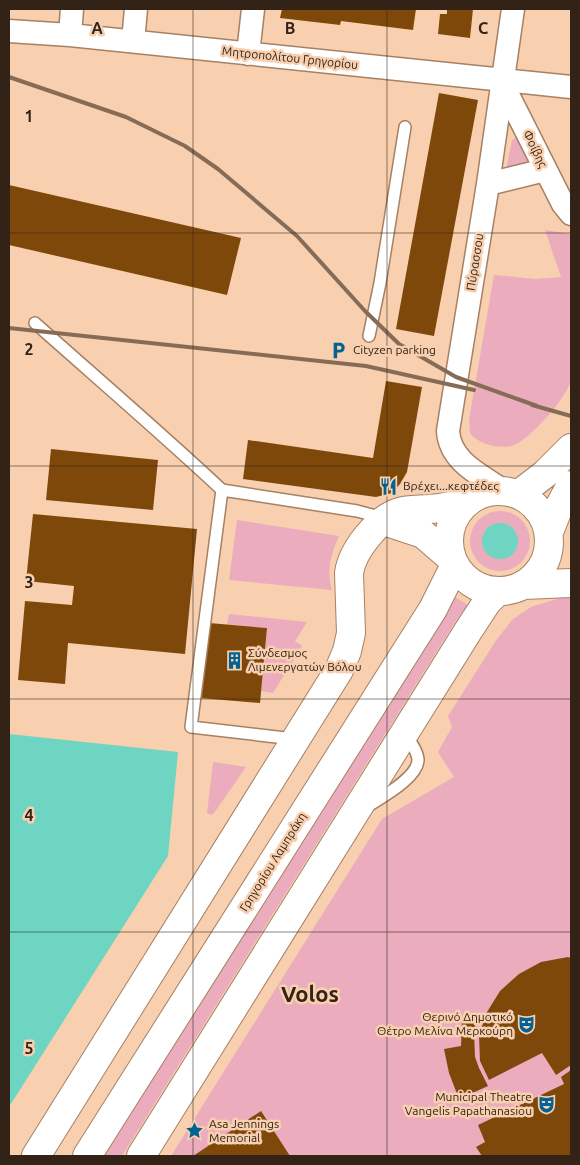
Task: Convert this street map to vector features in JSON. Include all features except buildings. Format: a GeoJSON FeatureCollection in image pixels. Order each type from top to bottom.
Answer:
{"type":"FeatureCollection","features":[{"type":"Feature","properties":{"kind":"main road"},"geometry":{"type":"LineString","coordinates":[[36,1156],[334,680],[347,651],[352,626],[349,573],[354,556],[364,540],[384,522],[399,512],[449,506],[489,492],[511,492],[545,474],[571,448]]}},
{"type":"Feature","properties":{"kind":"main road"},"geometry":{"type":"LineString","coordinates":[[141,1156],[476,618],[487,602],[536,575],[544,564],[549,551],[557,541],[559,507],[571,485]]}},
{"type":"Feature","properties":{"kind":"main road"},"geometry":{"type":"LineString","coordinates":[[511,492],[538,508],[557,541]]}},
{"type":"Feature","properties":{"kind":"main road"},"geometry":{"type":"LineString","coordinates":[[453,562],[449,543],[451,526],[458,512],[471,499]]}},
{"type":"Feature","properties":{"kind":"main road"},"geometry":{"type":"LineString","coordinates":[[384,522],[423,534],[453,562],[465,578],[472,584],[487,590],[571,583]]}},
{"type":"Feature","properties":{"kind":"main road","name":"Γρηγορίου Λαμπράκη"},"geometry":{"type":"LineString","coordinates":[[87,1156],[433,609],[453,562]]}},
{"type":"Feature","properties":{"kind":"street"},"geometry":{"type":"LineString","coordinates":[[70,35],[72,9]]}},
{"type":"Feature","properties":{"kind":"street"},"geometry":{"type":"LineString","coordinates":[[133,42],[136,9]]}},
{"type":"Feature","properties":{"kind":"street"},"geometry":{"type":"LineString","coordinates":[[248,54],[253,9]]}},
{"type":"Feature","properties":{"kind":"street","name":"Πύρασσου"},"geometry":{"type":"LineString","coordinates":[[511,492],[468,466],[455,451],[449,436],[454,389],[488,184],[513,9]]}},
{"type":"Feature","properties":{"kind":"street","name":"Μητροπολίτου Γρηγορίου"},"geometry":{"type":"LineString","coordinates":[[9,31],[70,35],[502,82],[571,87]]}},
{"type":"Feature","properties":{"kind":"street","name":"Φοίβης"},"geometry":{"type":"LineString","coordinates":[[502,82],[545,170],[563,204],[571,214]]}},
{"type":"Feature","properties":{"kind":"street"},"geometry":{"type":"LineString","coordinates":[[488,184],[545,170]]}},
{"type":"Feature","properties":{"kind":"lane"},"geometry":{"type":"LineString","coordinates":[[369,336],[380,283],[405,127]]}},
{"type":"Feature","properties":{"kind":"lane"},"geometry":{"type":"LineString","coordinates":[[35,323],[81,365],[165,436],[222,490],[357,511],[372,515],[384,522]]}},
{"type":"Feature","properties":{"kind":"lane"},"geometry":{"type":"LineString","coordinates":[[222,490],[191,727],[297,739]]}},
{"type":"Feature","properties":{"kind":"shaded area"},"geometry":{"type":"Polygon","coordinates":[[[517,137],[528,163],[506,170],[512,140],[517,137]]]}},
{"type":"Feature","properties":{"kind":"shaded area"},"geometry":{"type":"Polygon","coordinates":[[[545,230],[571,234],[572,374],[569,387],[556,407],[537,428],[519,443],[501,447],[489,445],[478,440],[470,433],[469,420],[494,275],[535,279],[561,277],[545,230]]]}},
{"type":"Feature","properties":{"kind":"shaded area"},"geometry":{"type":"Polygon","coordinates":[[[500,511],[517,516],[525,524],[530,541],[525,558],[517,566],[500,571],[483,566],[475,558],[470,541],[475,524],[483,516],[500,511]]]}},
{"type":"Feature","properties":{"kind":"shaded area"},"geometry":{"type":"Polygon","coordinates":[[[237,520],[339,536],[329,569],[332,590],[229,580],[237,520]]]}},
{"type":"Feature","properties":{"kind":"shaded area"},"geometry":{"type":"Polygon","coordinates":[[[455,597],[468,605],[455,622],[122,1156],[104,1156],[455,597]]]}},
{"type":"Feature","properties":{"kind":"shaded area"},"geometry":{"type":"Polygon","coordinates":[[[560,598],[571,598],[571,1156],[171,1156],[382,819],[454,777],[438,752],[452,727],[448,716],[497,639],[513,619],[531,607],[560,598]]]}},
{"type":"Feature","properties":{"kind":"shaded area"},"geometry":{"type":"Polygon","coordinates":[[[229,614],[307,622],[295,641],[302,646],[273,693],[261,691],[267,628],[227,624],[229,614]]]}},
{"type":"Feature","properties":{"kind":"shaded area"},"geometry":{"type":"Polygon","coordinates":[[[213,762],[246,767],[211,815],[207,813],[213,762]]]}},
{"type":"Feature","properties":{"kind":"water"},"geometry":{"type":"Polygon","coordinates":[[[500,523],[512,529],[518,541],[512,553],[500,559],[488,553],[482,541],[488,529],[500,523]]]}},
{"type":"Feature","properties":{"kind":"water"},"geometry":{"type":"Polygon","coordinates":[[[9,734],[178,752],[168,856],[9,1107],[9,734]]]}},
{"type":"Feature","properties":{"kind":"railway"},"geometry":{"type":"LineString","coordinates":[[9,77],[126,117],[185,146],[218,169],[297,236],[365,311],[399,344],[456,377],[537,406]]}},
{"type":"Feature","properties":{"kind":"railway"},"geometry":{"type":"LineString","coordinates":[[9,328],[366,366],[474,390]]}},
{"type":"Feature","properties":{"kind":"railway"},"geometry":{"type":"LineString","coordinates":[[532,405],[571,416]]}},
{"type":"Feature","properties":{"kind":"place","name":"Cityzen parking"},"geometry":{"type":"Point","coordinates":[339,350]}},
{"type":"Feature","properties":{"kind":"place","name":"Βρέχει...κεφτέδες"},"geometry":{"type":"Point","coordinates":[389,486]}},
{"type":"Feature","properties":{"kind":"place","name":"Σύνδεσμος Λιμενεργατών Βόλου"},"geometry":{"type":"Point","coordinates":[234,660]}},
{"type":"Feature","properties":{"kind":"place","name":"Θερινό Δημοτικό Θέτρο Μελίνα Μερκούρη"},"geometry":{"type":"Point","coordinates":[527,1024]}},
{"type":"Feature","properties":{"kind":"place","name":"Municipal Theatre Vangelis Papathanasiou"},"geometry":{"type":"Point","coordinates":[546,1104]}},
{"type":"Feature","properties":{"kind":"place","name":"Asa Jennings Memorial"},"geometry":{"type":"Point","coordinates":[195,1131]}},
{"type":"Feature","properties":{"kind":"district","name":"Volos"},"geometry":{"type":"Point","coordinates":[310,994]}}]}
